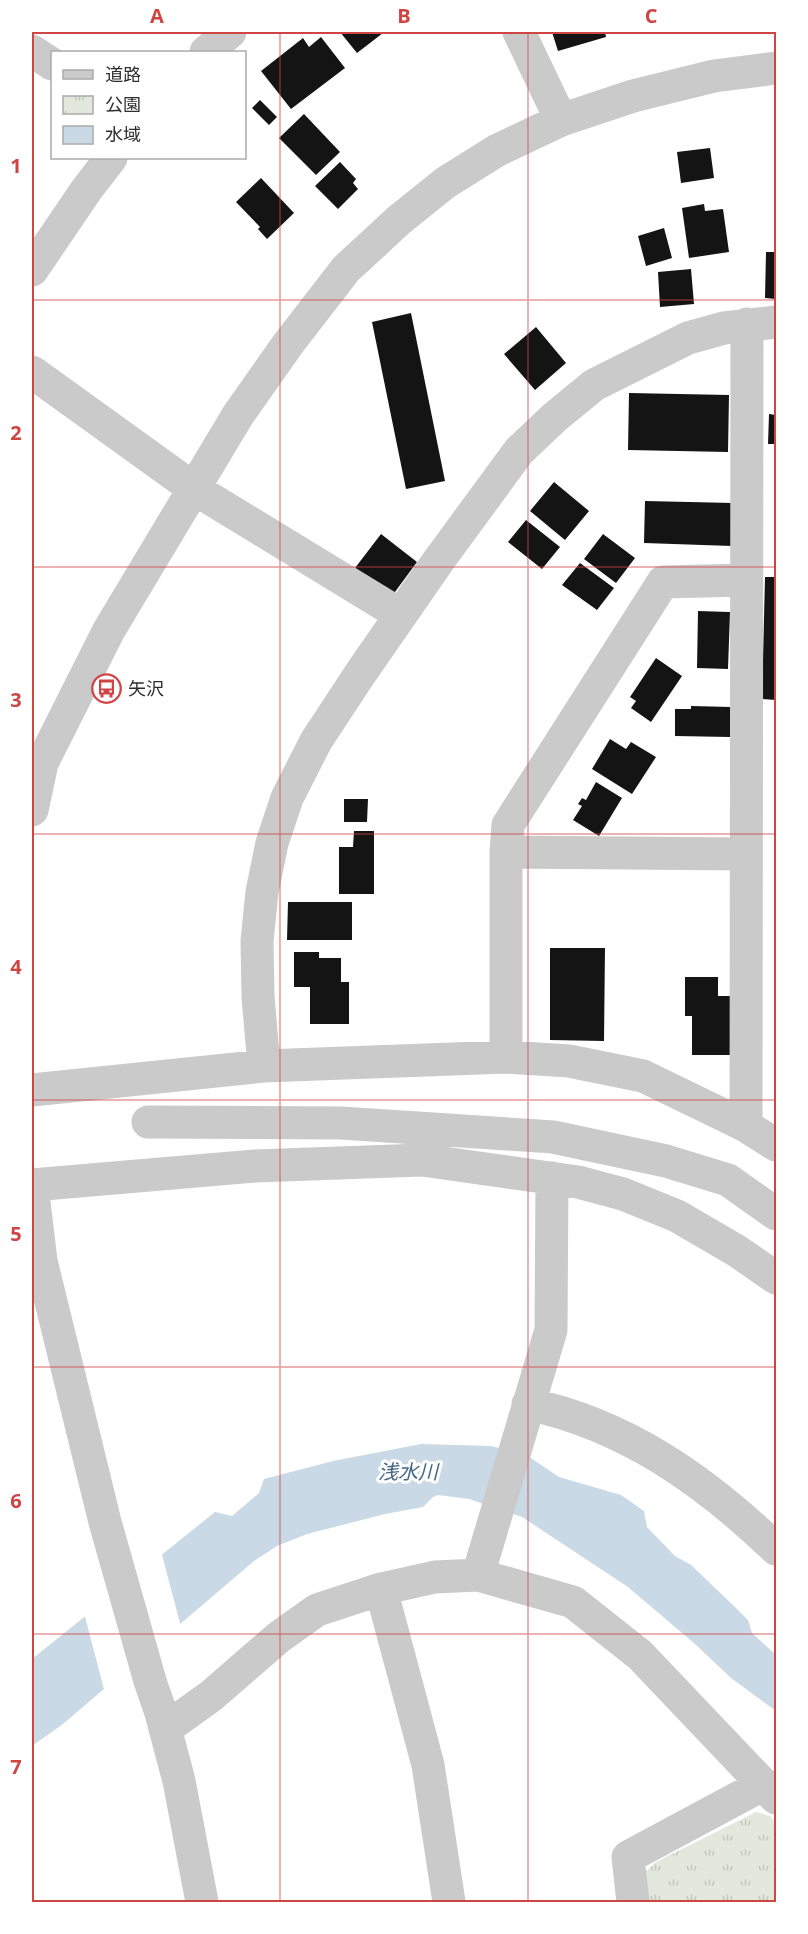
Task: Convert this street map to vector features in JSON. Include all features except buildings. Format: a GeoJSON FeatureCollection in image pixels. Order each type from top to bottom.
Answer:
{"type":"FeatureCollection","features":[{"type":"Feature","properties":{"kind":"street"},"geometry":{"type":"LineString","coordinates":[[207,51],[230,32]]}},
{"type":"Feature","properties":{"kind":"street"},"geometry":{"type":"LineString","coordinates":[[519,32],[561,120]]}},
{"type":"Feature","properties":{"kind":"street"},"geometry":{"type":"LineString","coordinates":[[32,51],[51,63]]}},
{"type":"Feature","properties":{"kind":"street"},"geometry":{"type":"LineString","coordinates":[[32,810],[42,764],[109,630],[238,415],[288,344],[346,269],[399,220],[445,183],[496,151],[561,120],[633,96],[702,79],[777,68]]}},
{"type":"Feature","properties":{"kind":"street"},"geometry":{"type":"LineString","coordinates":[[32,270],[110,159]]}},
{"type":"Feature","properties":{"kind":"street"},"geometry":{"type":"LineString","coordinates":[[264,1066],[258,997],[257,941],[262,892],[272,843],[287,798],[316,741],[401,615],[519,451],[594,385],[688,338],[724,328],[762,323],[746,580],[746,1126]]}},
{"type":"Feature","properties":{"kind":"street"},"geometry":{"type":"LineString","coordinates":[[32,372],[193,488],[401,615]]}},
{"type":"Feature","properties":{"kind":"street"},"geometry":{"type":"LineString","coordinates":[[506,1057],[508,825],[663,582],[746,580]]}},
{"type":"Feature","properties":{"kind":"street"},"geometry":{"type":"LineString","coordinates":[[506,852],[745,854]]}},
{"type":"Feature","properties":{"kind":"street"},"geometry":{"type":"LineString","coordinates":[[32,1089],[264,1066],[506,1057],[568,1061],[644,1076],[746,1126],[777,1145]]}},
{"type":"Feature","properties":{"kind":"street"},"geometry":{"type":"LineString","coordinates":[[148,1122],[341,1123],[553,1137],[666,1161],[728,1180],[777,1214]]}},
{"type":"Feature","properties":{"kind":"street"},"geometry":{"type":"LineString","coordinates":[[202,1902],[179,1781],[105,1522],[41,1261],[32,1185],[255,1166],[423,1160],[578,1182],[623,1194],[678,1216],[777,1278]]}},
{"type":"Feature","properties":{"kind":"street"},"geometry":{"type":"LineString","coordinates":[[478,1575],[551,1330],[552,1178]]}},
{"type":"Feature","properties":{"kind":"street"},"geometry":{"type":"LineString","coordinates":[[528,1404],[558,1410],[610,1429],[647,1449],[695,1480],[736,1511],[777,1549]]}},
{"type":"Feature","properties":{"kind":"street"},"geometry":{"type":"LineString","coordinates":[[165,1729],[211,1696],[279,1637],[317,1610],[381,1589],[435,1577],[478,1575],[573,1602],[640,1655],[770,1791],[628,1857],[633,1902]]}},
{"type":"Feature","properties":{"kind":"street"},"geometry":{"type":"LineString","coordinates":[[381,1589],[428,1765],[450,1902]]}},
{"type":"Feature","properties":{"kind":"green space"},"geometry":{"type":"Polygon","coordinates":[[[756,1812],[770,1816],[776,1824],[776,1902],[649,1902],[646,1871],[656,1862],[756,1812]]]}},
{"type":"Feature","properties":{"kind":"water","name":"浅水川"},"geometry":{"type":"Polygon","coordinates":[[[421,1444],[491,1446],[525,1454],[559,1477],[621,1495],[644,1511],[647,1527],[675,1556],[691,1565],[735,1607],[748,1620],[752,1633],[776,1655],[776,1711],[731,1678],[628,1587],[522,1517],[469,1499],[438,1495],[423,1507],[307,1534],[277,1546],[254,1561],[63,1724],[32,1746],[32,1659],[215,1512],[232,1516],[259,1493],[264,1479],[333,1461],[421,1444]]]}},
{"type":"Feature","properties":{"kind":"pier"},"geometry":{"type":"Polygon","coordinates":[[[161,1551],[181,1627],[105,1693],[84,1613],[161,1551]]]}},
{"type":"Feature","properties":{"kind":"place","name":"矢沢"},"geometry":{"type":"Point","coordinates":[107,689]}}]}
